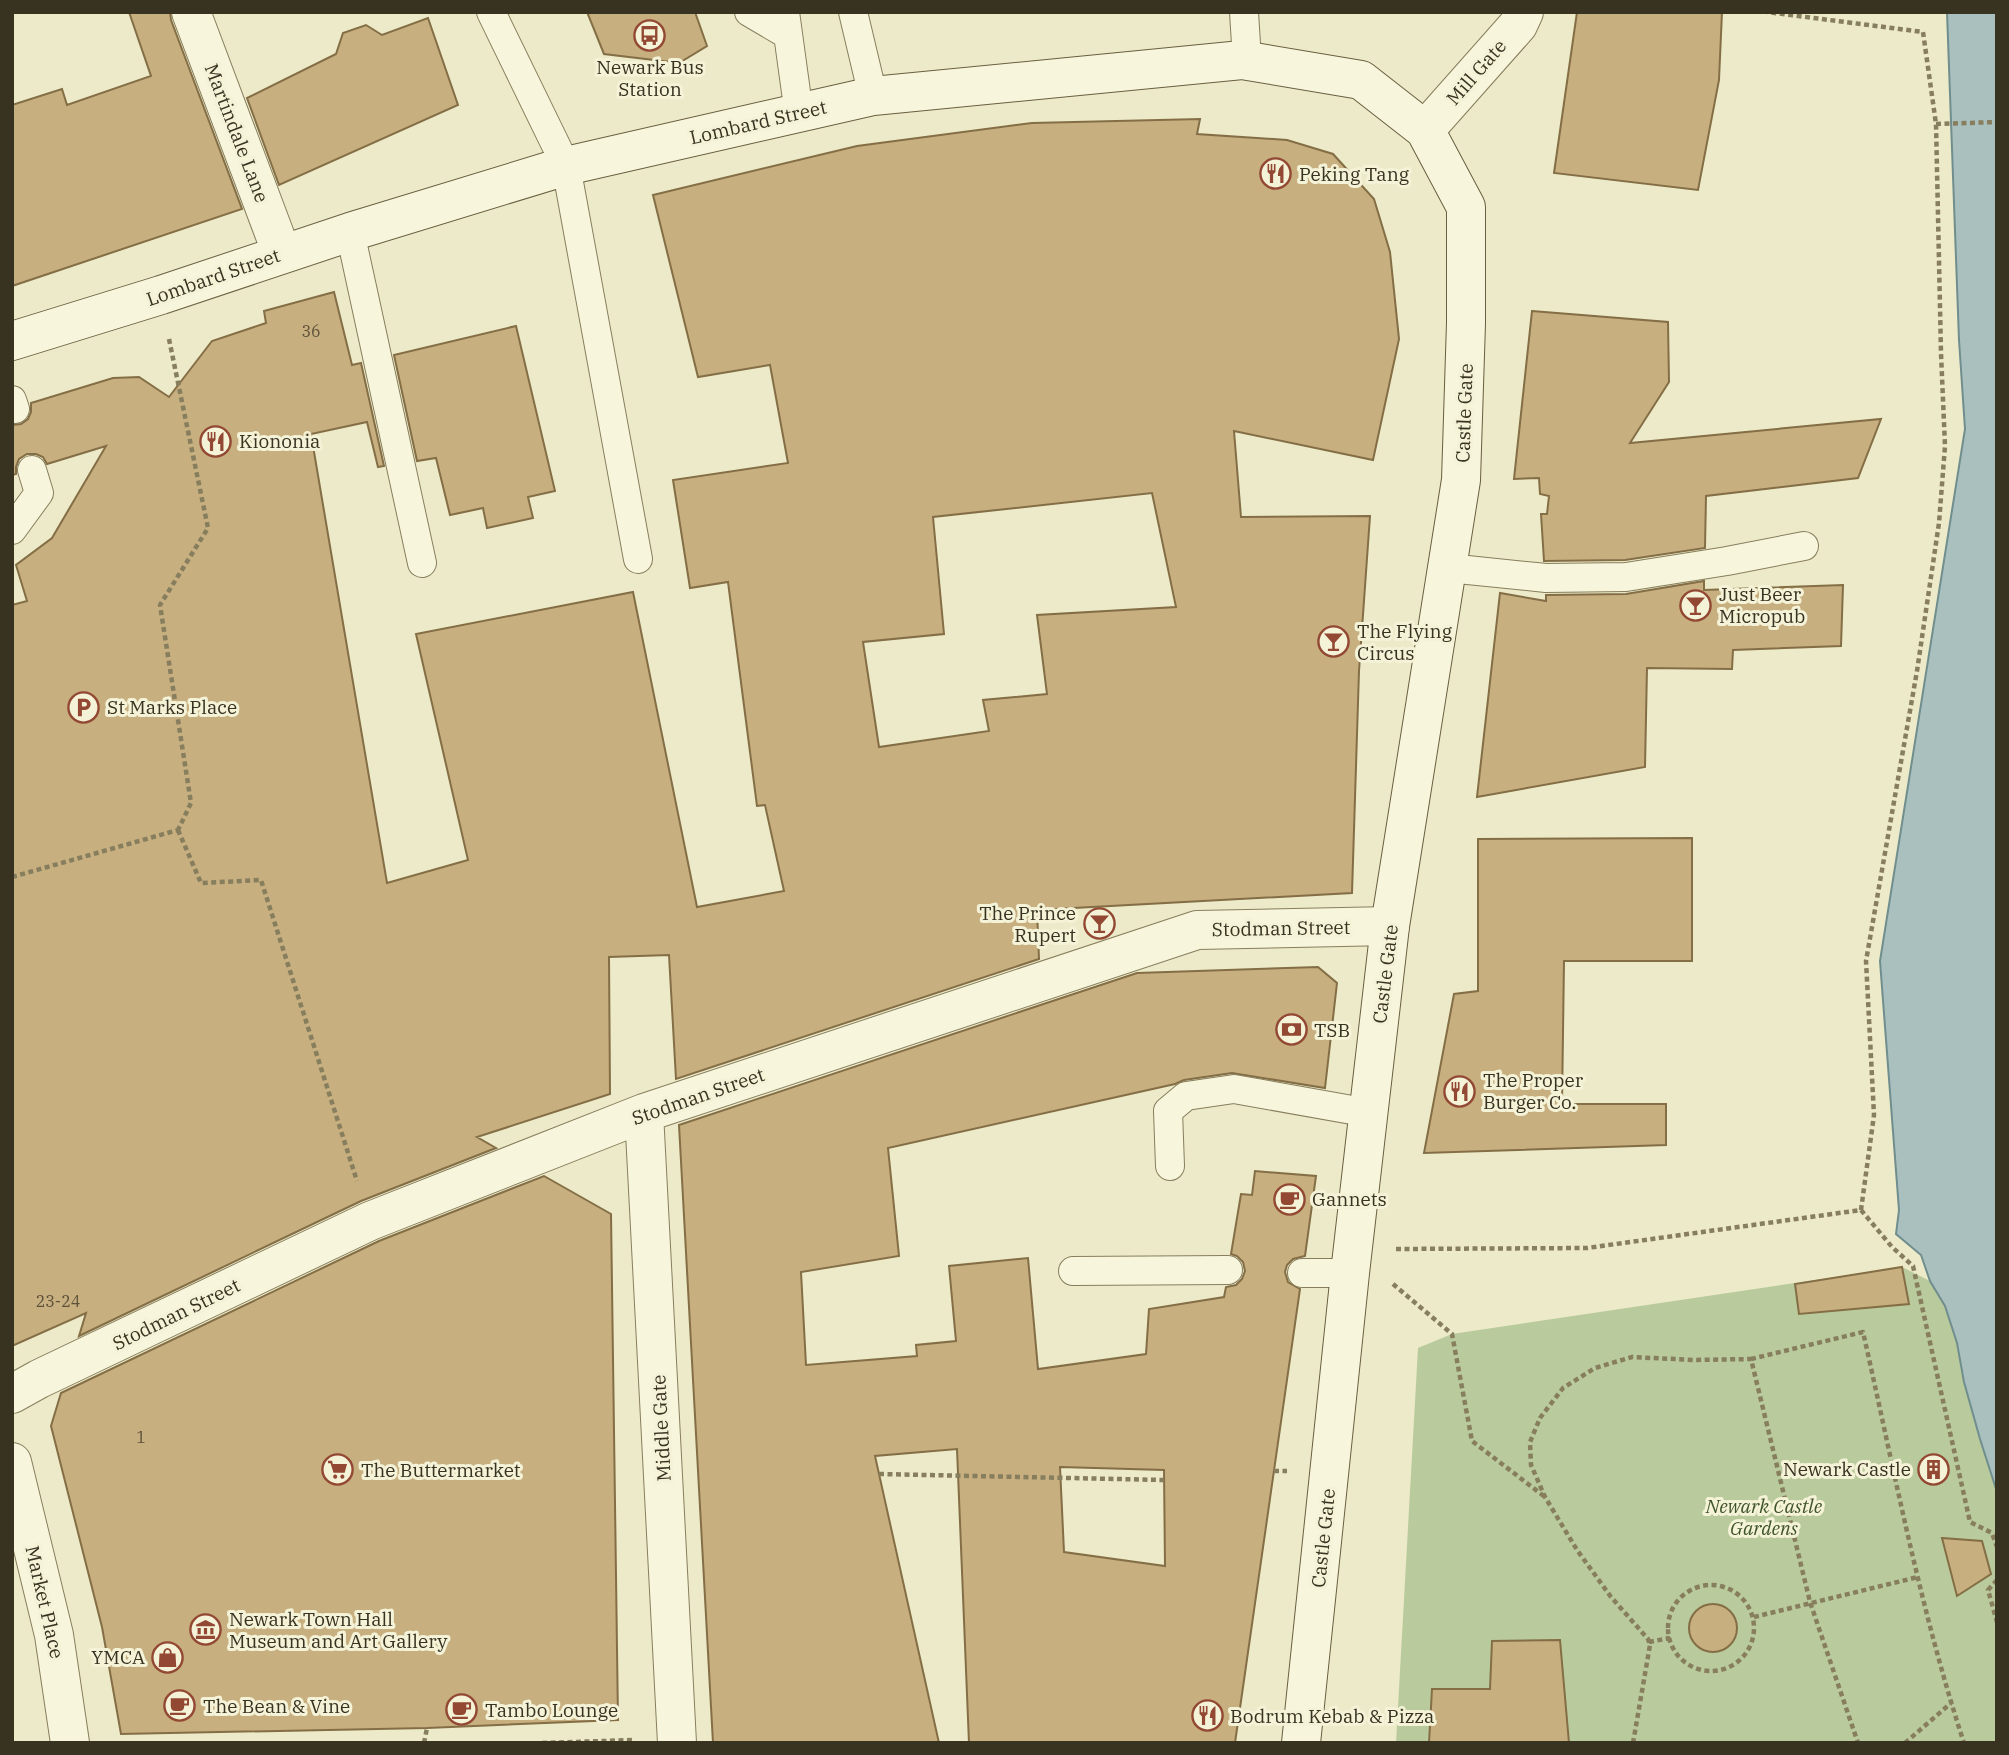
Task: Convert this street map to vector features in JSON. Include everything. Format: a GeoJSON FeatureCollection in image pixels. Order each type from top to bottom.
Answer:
{"type":"FeatureCollection","features":[{"type":"Feature","properties":{"kind":"main road","name":"Martindale Lane"},"geometry":{"type":"LineString","coordinates":[[191,12],[282,254]]}},
{"type":"Feature","properties":{"kind":"main road","name":"Mill Gate"},"geometry":{"type":"LineString","coordinates":[[1425,130],[1518,24],[1524,12]]}},
{"type":"Feature","properties":{"kind":"main road","name":"Lombard Street"},"geometry":{"type":"LineString","coordinates":[[12,341],[350,232],[566,166],[873,96],[1247,60],[1361,80],[1425,130],[1466,207]]}},
{"type":"Feature","properties":{"kind":"main road","name":"Castle Gate"},"geometry":{"type":"LineString","coordinates":[[1301,1743],[1351,1261],[1390,926],[1461,480],[1466,323],[1466,207]]}},
{"type":"Feature","properties":{"kind":"main road","name":"Stodman Street"},"geometry":{"type":"LineString","coordinates":[[25,1387],[370,1221],[645,1113],[1197,930],[1390,926]]}},
{"type":"Feature","properties":{"kind":"main road","name":"Middle Gate"},"geometry":{"type":"LineString","coordinates":[[645,1113],[677,1741]]}},
{"type":"Feature","properties":{"kind":"main road","name":"Market Place"},"geometry":{"type":"LineString","coordinates":[[12,1462],[54,1635],[70,1743]]}},
{"type":"Feature","properties":{"kind":"lane"},"geometry":{"type":"LineString","coordinates":[[491,12],[566,166],[638,559]]}},
{"type":"Feature","properties":{"kind":"lane"},"geometry":{"type":"LineString","coordinates":[[749,12],[786,24],[799,114]]}},
{"type":"Feature","properties":{"kind":"lane"},"geometry":{"type":"LineString","coordinates":[[853,12],[873,96]]}},
{"type":"Feature","properties":{"kind":"lane"},"geometry":{"type":"LineString","coordinates":[[1244,12],[1247,60]]}},
{"type":"Feature","properties":{"kind":"lane"},"geometry":{"type":"LineString","coordinates":[[350,232],[422,563]]}},
{"type":"Feature","properties":{"kind":"lane"},"geometry":{"type":"LineString","coordinates":[[12,530],[39,493],[32,470]]}},
{"type":"Feature","properties":{"kind":"lane"},"geometry":{"type":"LineString","coordinates":[[1448,568],[1546,578],[1626,577],[1804,546]]}},
{"type":"Feature","properties":{"kind":"lane"},"geometry":{"type":"LineString","coordinates":[[1170,1166],[1168,1111],[1186,1096],[1234,1089],[1369,1113]]}},
{"type":"Feature","properties":{"kind":"lane"},"geometry":{"type":"LineString","coordinates":[[1302,1273],[1351,1261]]}},
{"type":"Feature","properties":{"kind":"lane"},"geometry":{"type":"LineString","coordinates":[[1073,1271],[1228,1270]]}},
{"type":"Feature","properties":{"kind":"path"},"geometry":{"type":"LineString","coordinates":[[1767,12],[1923,32],[1936,124],[1945,446],[1939,523],[1917,671],[1866,961],[1874,1115],[1861,1210],[1892,1247],[1913,1266],[1970,1522],[1992,1533],[1997,1547]]}},
{"type":"Feature","properties":{"kind":"path"},"geometry":{"type":"LineString","coordinates":[[1936,124],[1997,121]]}},
{"type":"Feature","properties":{"kind":"path"},"geometry":{"type":"LineString","coordinates":[[12,877],[177,830],[191,803],[160,606],[208,527],[160,295]]}},
{"type":"Feature","properties":{"kind":"path"},"geometry":{"type":"LineString","coordinates":[[177,830],[201,883],[261,880],[370,1221]]}},
{"type":"Feature","properties":{"kind":"path"},"geometry":{"type":"LineString","coordinates":[[1351,1261],[1587,1248],[1861,1210]]}},
{"type":"Feature","properties":{"kind":"path"},"geometry":{"type":"LineString","coordinates":[[1351,1261],[1452,1334],[1472,1441],[1545,1497]]}},
{"type":"Feature","properties":{"kind":"path"},"geometry":{"type":"LineString","coordinates":[[1633,1743],[1649,1642],[1611,1597],[1577,1550],[1545,1497],[1531,1465],[1530,1442],[1540,1418],[1563,1388],[1595,1368],[1632,1357],[1751,1359],[1863,1332],[1919,1577],[1964,1743]]}},
{"type":"Feature","properties":{"kind":"path"},"geometry":{"type":"LineString","coordinates":[[1751,1359],[1810,1602],[1858,1743]]}},
{"type":"Feature","properties":{"kind":"path"},"geometry":{"type":"LineString","coordinates":[[879,1474],[1164,1480]]}},
{"type":"Feature","properties":{"kind":"path"},"geometry":{"type":"LineString","coordinates":[[1754,1617],[1919,1577]]}},
{"type":"Feature","properties":{"kind":"path"},"geometry":{"type":"LineString","coordinates":[[1997,1580],[1987,1590],[1997,1622]]}},
{"type":"Feature","properties":{"kind":"path"},"geometry":{"type":"LineString","coordinates":[[1711,1584],[1725,1587],[1743,1599],[1754,1617],[1752,1646],[1733,1666],[1719,1671],[1692,1667],[1680,1658],[1672,1647],[1670,1638],[1669,1619],[1675,1605],[1696,1587],[1711,1584]]}},
{"type":"Feature","properties":{"kind":"path"},"geometry":{"type":"LineString","coordinates":[[1649,1642],[1670,1638]]}},
{"type":"Feature","properties":{"kind":"path"},"geometry":{"type":"LineString","coordinates":[[1905,1743],[1951,1703]]}},
{"type":"Feature","properties":{"kind":"path"},"geometry":{"type":"LineString","coordinates":[[424,1743],[427,1728]]}},
{"type":"Feature","properties":{"kind":"path"},"geometry":{"type":"LineString","coordinates":[[542,1743],[677,1741]]}},
{"type":"Feature","properties":{"kind":"green space","name":"Newark Castle Gardens"},"geometry":{"type":"Polygon","coordinates":[[[1902,1267],[1930,1281],[1945,1306],[1957,1343],[1964,1382],[1997,1492],[1997,1743],[1396,1743],[1418,1348],[1452,1334],[1902,1267]]]}},
{"type":"Feature","properties":{"kind":"water"},"geometry":{"type":"Polygon","coordinates":[[[1947,12],[1996,12],[1997,1492],[1964,1382],[1957,1343],[1945,1306],[1930,1281],[1921,1255],[1896,1234],[1899,1210],[1880,961],[1965,429],[1959,340],[1947,12]]]}},
{"type":"Feature","properties":{"kind":"building"},"geometry":{"type":"Polygon","coordinates":[[[129,12],[170,12],[242,209],[12,286],[12,105],[62,89],[67,105],[151,76],[129,12]]]}},
{"type":"Feature","properties":{"kind":"building","name":"Newark Bus Station"},"geometry":{"type":"Polygon","coordinates":[[[587,12],[695,12],[707,46],[679,63],[604,54],[587,12]]]}},
{"type":"Feature","properties":{"kind":"building"},"geometry":{"type":"Polygon","coordinates":[[[1577,12],[1722,12],[1719,80],[1698,190],[1554,173],[1577,12]]]}},
{"type":"Feature","properties":{"kind":"building"},"geometry":{"type":"Polygon","coordinates":[[[428,18],[458,105],[279,185],[247,98],[336,54],[343,33],[366,25],[382,35],[428,18]]]}},
{"type":"Feature","properties":{"kind":"building"},"geometry":{"type":"Polygon","coordinates":[[[1200,119],[1197,134],[1287,140],[1333,154],[1374,199],[1390,252],[1399,339],[1373,460],[1234,431],[1241,517],[1370,516],[1359,671],[1352,893],[1037,910],[1039,959],[676,1079],[669,955],[609,957],[610,1094],[477,1137],[496,1148],[361,1201],[79,1336],[86,1313],[12,1346],[12,605],[27,601],[16,565],[52,538],[106,446],[47,464],[43,457],[27,454],[19,459],[16,474],[12,475],[12,425],[21,424],[28,419],[31,403],[113,378],[139,377],[169,397],[212,341],[266,323],[264,311],[334,292],[352,365],[361,363],[384,466],[378,467],[367,422],[311,434],[387,883],[468,860],[416,634],[633,592],[697,907],[784,891],[765,805],[757,806],[728,582],[690,588],[673,480],[788,463],[770,365],[698,377],[653,195],[857,146],[1032,123],[1200,119]],[[1152,493],[933,517],[944,634],[863,642],[879,747],[989,731],[983,700],[1047,694],[1037,615],[1176,607],[1152,493]]]}},
{"type":"Feature","properties":{"kind":"building"},"geometry":{"type":"Polygon","coordinates":[[[1532,311],[1668,322],[1669,382],[1630,443],[1881,419],[1858,478],[1706,496],[1705,548],[1625,560],[1544,561],[1541,514],[1547,514],[1549,496],[1540,494],[1539,478],[1514,479],[1532,311]]]}},
{"type":"Feature","properties":{"kind":"building"},"geometry":{"type":"Polygon","coordinates":[[[516,326],[555,491],[528,497],[533,518],[487,528],[483,508],[450,515],[436,458],[417,461],[394,355],[516,326]]]}},
{"type":"Feature","properties":{"kind":"building"},"geometry":{"type":"Polygon","coordinates":[[[1704,581],[1704,590],[1843,585],[1841,646],[1733,650],[1732,669],[1647,668],[1645,767],[1477,797],[1500,593],[1546,601],[1546,595],[1626,594],[1704,581]]]}},
{"type":"Feature","properties":{"kind":"building"},"geometry":{"type":"Polygon","coordinates":[[[1692,838],[1692,961],[1564,961],[1562,1104],[1666,1104],[1666,1145],[1424,1153],[1454,994],[1478,991],[1478,839],[1692,838]]]}},
{"type":"Feature","properties":{"kind":"building"},"geometry":{"type":"Polygon","coordinates":[[[1318,967],[1337,983],[1325,1088],[1232,1073],[1184,1080],[888,1148],[899,1256],[801,1272],[806,1365],[917,1356],[916,1345],[956,1341],[949,1266],[1028,1258],[1038,1369],[1146,1354],[1149,1309],[1224,1297],[1226,1287],[1236,1285],[1242,1279],[1245,1271],[1243,1262],[1231,1254],[1241,1194],[1252,1195],[1255,1171],[1316,1176],[1305,1256],[1293,1259],[1285,1272],[1288,1282],[1300,1289],[1235,1743],[969,1743],[957,1449],[875,1456],[939,1743],[713,1743],[679,1125],[1137,973],[1318,967]],[[1060,1467],[1064,1552],[1165,1566],[1164,1470],[1060,1467]]]}},
{"type":"Feature","properties":{"kind":"building","name":"The Buttermarket"},"geometry":{"type":"Polygon","coordinates":[[[544,1176],[611,1214],[618,1720],[427,1728],[121,1734],[102,1627],[51,1426],[61,1393],[379,1241],[544,1176]]]}},
{"type":"Feature","properties":{"kind":"building"},"geometry":{"type":"Polygon","coordinates":[[[1902,1267],[1909,1304],[1799,1314],[1795,1284],[1902,1267]]]}},
{"type":"Feature","properties":{"kind":"building"},"geometry":{"type":"Polygon","coordinates":[[[1942,1538],[1982,1541],[1991,1574],[1957,1596],[1942,1538]]]}},
{"type":"Feature","properties":{"kind":"building"},"geometry":{"type":"Polygon","coordinates":[[[1713,1604],[1730,1611],[1737,1628],[1730,1645],[1713,1652],[1696,1645],[1689,1628],[1696,1611],[1713,1604]]]}},
{"type":"Feature","properties":{"kind":"building"},"geometry":{"type":"Polygon","coordinates":[[[1560,1640],[1569,1743],[1429,1743],[1432,1689],[1490,1689],[1492,1641],[1560,1640]]]}},
{"type":"Feature","properties":{"kind":"place","name":"Newark Bus Station"},"geometry":{"type":"Point","coordinates":[650,36]}},
{"type":"Feature","properties":{"kind":"place","name":"Peking Tang"},"geometry":{"type":"Point","coordinates":[1276,174]}},
{"type":"Feature","properties":{"kind":"place","name":"Kiononia"},"geometry":{"type":"Point","coordinates":[216,441]}},
{"type":"Feature","properties":{"kind":"place","name":"Just Beer Micropub"},"geometry":{"type":"Point","coordinates":[1696,605]}},
{"type":"Feature","properties":{"kind":"place","name":"The Flying Circus"},"geometry":{"type":"Point","coordinates":[1334,642]}},
{"type":"Feature","properties":{"kind":"place","name":"St Marks Place"},"geometry":{"type":"Point","coordinates":[84,707]}},
{"type":"Feature","properties":{"kind":"place","name":"The Prince Rupert"},"geometry":{"type":"Point","coordinates":[1099,924]}},
{"type":"Feature","properties":{"kind":"place","name":"TSB"},"geometry":{"type":"Point","coordinates":[1291,1030]}},
{"type":"Feature","properties":{"kind":"place","name":"The Proper Burger Co."},"geometry":{"type":"Point","coordinates":[1460,1091]}},
{"type":"Feature","properties":{"kind":"place","name":"Gannets"},"geometry":{"type":"Point","coordinates":[1289,1199]}},
{"type":"Feature","properties":{"kind":"place","name":"Newark Castle"},"geometry":{"type":"Point","coordinates":[1934,1469]}},
{"type":"Feature","properties":{"kind":"place","name":"The Buttermarket"},"geometry":{"type":"Point","coordinates":[338,1470]}},
{"type":"Feature","properties":{"kind":"place","name":"Newark Town Hall Museum and Art Gallery"},"geometry":{"type":"Point","coordinates":[206,1630]}},
{"type":"Feature","properties":{"kind":"place","name":"YMCA"},"geometry":{"type":"Point","coordinates":[168,1657]}},
{"type":"Feature","properties":{"kind":"place","name":"The Bean & Vine"},"geometry":{"type":"Point","coordinates":[180,1706]}},
{"type":"Feature","properties":{"kind":"place","name":"Tambo Lounge"},"geometry":{"type":"Point","coordinates":[462,1710]}},
{"type":"Feature","properties":{"kind":"place","name":"Bodrum Kebab & Pizza"},"geometry":{"type":"Point","coordinates":[1207,1716]}}]}
